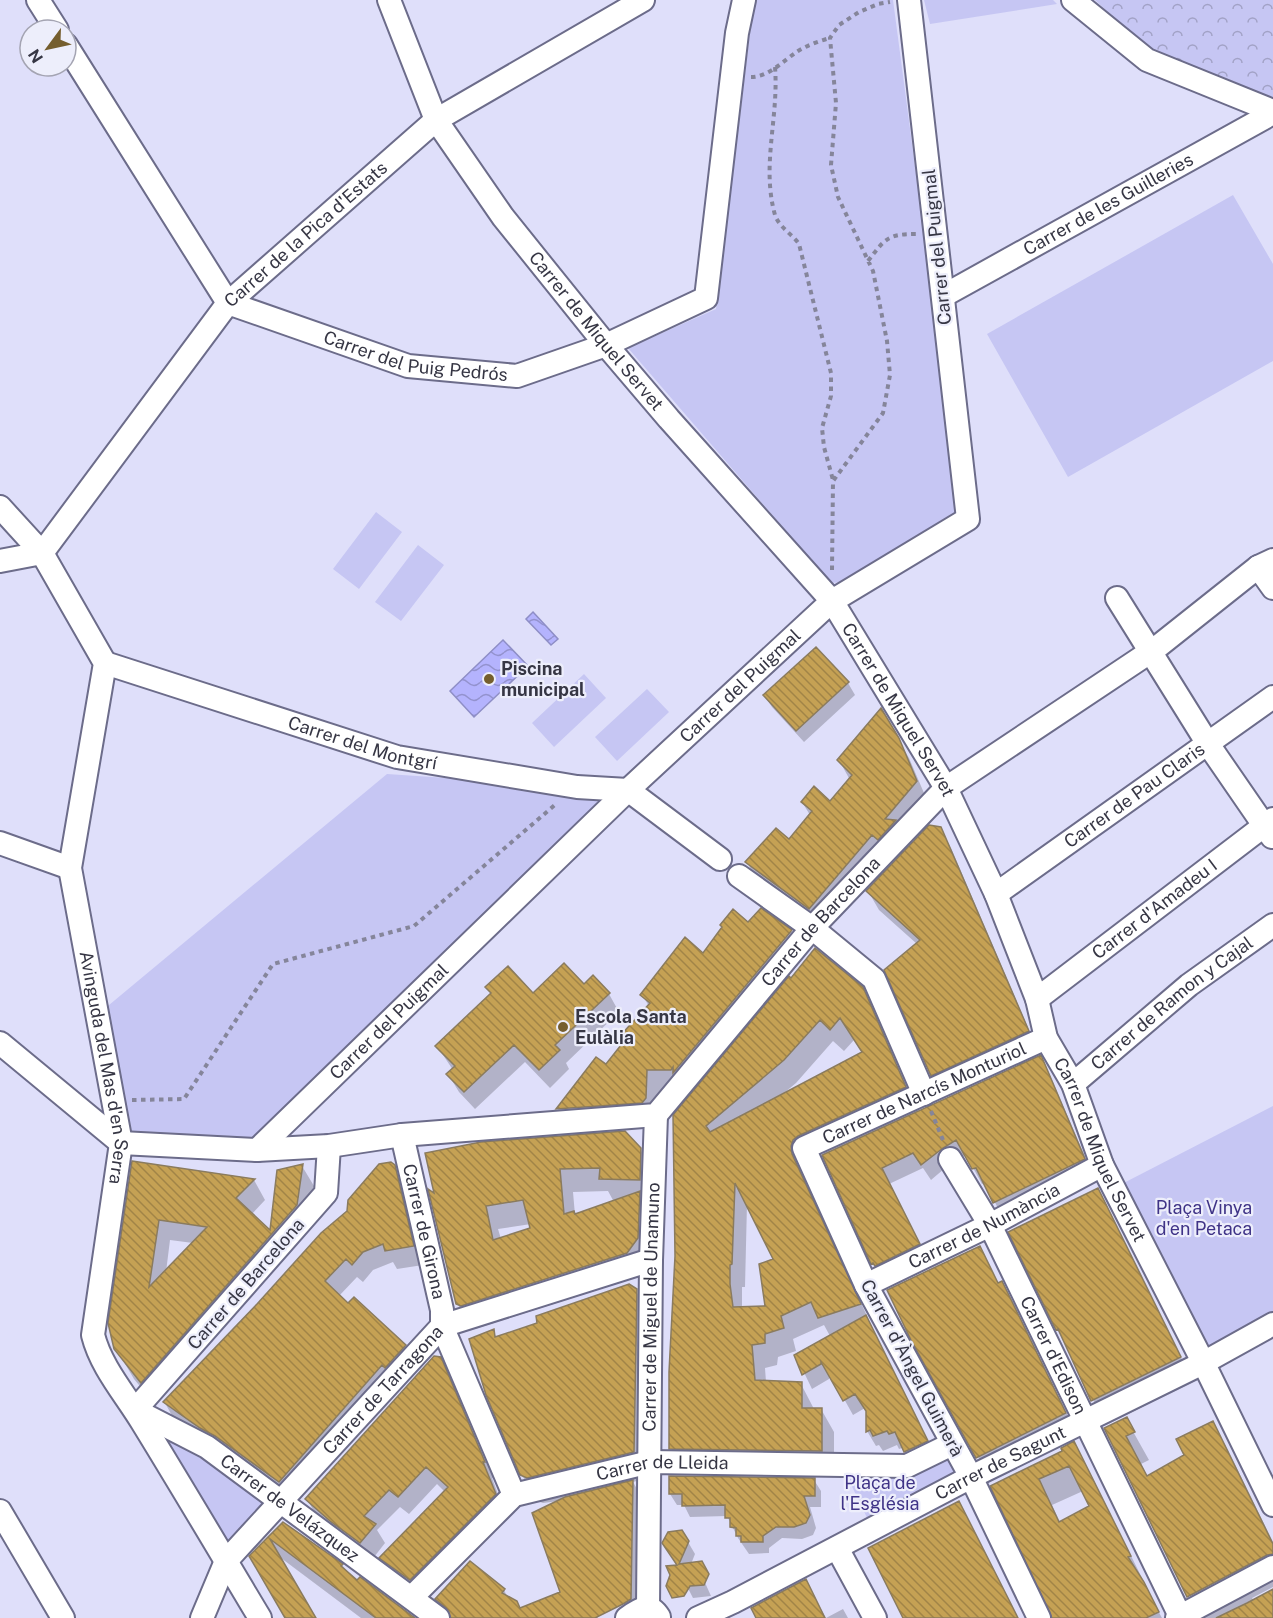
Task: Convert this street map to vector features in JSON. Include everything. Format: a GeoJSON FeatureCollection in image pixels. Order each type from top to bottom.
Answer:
{"type":"FeatureCollection","features":[{"type":"Feature","properties":{"kind":"street"},"geometry":{"type":"LineString","coordinates":[[38,0],[49,18]]}},
{"type":"Feature","properties":{"kind":"street","name":"Carrer de Miquel Servet"},"geometry":{"type":"LineString","coordinates":[[389,0],[436,120],[503,217],[606,345],[712,469],[832,601],[946,788],[996,894],[1037,999],[1046,1038],[1073,1084],[1102,1165],[1273,1505]]}},
{"type":"Feature","properties":{"kind":"street","name":"Carrer de la Pica d'Estats"},"geometry":{"type":"LineString","coordinates":[[42,553],[228,303],[436,120],[644,0]]}},
{"type":"Feature","properties":{"kind":"street","name":"Carrer del Puig Pedrós"},"geometry":{"type":"LineString","coordinates":[[228,303],[408,366],[517,376],[606,345],[706,298],[732,76],[744,0]]}},
{"type":"Feature","properties":{"kind":"street","name":"Carrer del Puigmal"},"geometry":{"type":"LineString","coordinates":[[257,1150],[627,790],[832,601],[968,519],[909,0]]}},
{"type":"Feature","properties":{"kind":"street"},"geometry":{"type":"LineString","coordinates":[[1073,0],[1147,60],[1273,112]]}},
{"type":"Feature","properties":{"kind":"street"},"geometry":{"type":"LineString","coordinates":[[78,64],[228,303]]}},
{"type":"Feature","properties":{"kind":"street","name":"Carrer de les Guilleries"},"geometry":{"type":"LineString","coordinates":[[943,296],[1273,112]]}},
{"type":"Feature","properties":{"kind":"street"},"geometry":{"type":"LineString","coordinates":[[0,507],[42,553],[105,663]]}},
{"type":"Feature","properties":{"kind":"street"},"geometry":{"type":"LineString","coordinates":[[0,561],[42,553]]}},
{"type":"Feature","properties":{"kind":"street"},"geometry":{"type":"LineString","coordinates":[[1266,564],[1273,588]]}},
{"type":"Feature","properties":{"kind":"street","name":"Carrer de Barcelona"},"geometry":{"type":"LineString","coordinates":[[656,1115],[812,928],[946,788],[1151,651],[1266,564]]}},
{"type":"Feature","properties":{"kind":"street"},"geometry":{"type":"LineString","coordinates":[[1117,598],[1208,744],[1270,827]]}},
{"type":"Feature","properties":{"kind":"street","name":"Carrer del Montgrí"},"geometry":{"type":"LineString","coordinates":[[105,663],[397,757],[577,787],[627,790]]}},
{"type":"Feature","properties":{"kind":"street","name":"Avinguda del Mas d'en Serra"},"geometry":{"type":"LineString","coordinates":[[105,663],[70,868],[121,1143],[93,1335],[97,1349],[260,1618]]}},
{"type":"Feature","properties":{"kind":"street","name":"Carrer de Pau Claris"},"geometry":{"type":"LineString","coordinates":[[996,894],[1273,697]]}},
{"type":"Feature","properties":{"kind":"street"},"geometry":{"type":"LineString","coordinates":[[627,790],[720,859]]}},
{"type":"Feature","properties":{"kind":"street","name":"Carrer d'Amadeu I"},"geometry":{"type":"LineString","coordinates":[[1037,999],[1270,827]]}},
{"type":"Feature","properties":{"kind":"street"},"geometry":{"type":"LineString","coordinates":[[0,843],[70,868]]}},
{"type":"Feature","properties":{"kind":"street"},"geometry":{"type":"LineString","coordinates":[[739,876],[812,928],[874,979],[924,1094]]}},
{"type":"Feature","properties":{"kind":"street","name":"Carrer de Ramon y Cajal"},"geometry":{"type":"LineString","coordinates":[[1073,1084],[1189,985],[1273,925]]}},
{"type":"Feature","properties":{"kind":"street","name":"Carrer de Narcís Monturiol"},"geometry":{"type":"LineString","coordinates":[[804,1148],[1046,1038]]}},
{"type":"Feature","properties":{"kind":"street"},"geometry":{"type":"LineString","coordinates":[[0,1043],[121,1143],[257,1150],[329,1146],[402,1135],[656,1115]]}},
{"type":"Feature","properties":{"kind":"street","name":"Carrer de Miguel de Unamuno"},"geometry":{"type":"LineString","coordinates":[[654,1613],[650,1462],[651,1260],[656,1115]]}},
{"type":"Feature","properties":{"kind":"street","name":"Carrer de Girona"},"geometry":{"type":"LineString","coordinates":[[402,1135],[442,1310],[442,1326],[514,1495]]}},
{"type":"Feature","properties":{"kind":"street","name":"Carrer de Barcelona"},"geometry":{"type":"LineString","coordinates":[[135,1410],[326,1194],[329,1146]]}},
{"type":"Feature","properties":{"kind":"street","name":"Carrer d'Àngel Guimerà"},"geometry":{"type":"LineString","coordinates":[[804,1148],[866,1284],[971,1477],[1039,1618]]}},
{"type":"Feature","properties":{"kind":"street","name":"Carrer d'Edison"},"geometry":{"type":"LineString","coordinates":[[950,1159],[990,1225],[1179,1618]]}},
{"type":"Feature","properties":{"kind":"street","name":"Carrer de Numància"},"geometry":{"type":"LineString","coordinates":[[866,1284],[990,1225],[1102,1165]]}},
{"type":"Feature","properties":{"kind":"street","name":"Carrer de Tarragona"},"geometry":{"type":"LineString","coordinates":[[202,1618],[226,1561],[442,1326],[651,1260]]}},
{"type":"Feature","properties":{"kind":"street","name":"Carrer de Sagunt"},"geometry":{"type":"LineString","coordinates":[[698,1618],[737,1610],[837,1548],[971,1477],[1203,1363],[1273,1324]]}},
{"type":"Feature","properties":{"kind":"street","name":"Carrer de Velázquez"},"geometry":{"type":"LineString","coordinates":[[135,1410],[207,1447],[438,1618]]}},
{"type":"Feature","properties":{"kind":"street","name":"Carrer de Lleida"},"geometry":{"type":"LineString","coordinates":[[514,1495],[650,1462],[907,1466],[952,1444]]}},
{"type":"Feature","properties":{"kind":"street"},"geometry":{"type":"LineString","coordinates":[[412,1597],[514,1495]]}},
{"type":"Feature","properties":{"kind":"street"},"geometry":{"type":"LineString","coordinates":[[0,1511],[63,1618]]}},
{"type":"Feature","properties":{"kind":"street"},"geometry":{"type":"LineString","coordinates":[[837,1548],[875,1618]]}},
{"type":"Feature","properties":{"kind":"street"},"geometry":{"type":"LineString","coordinates":[[1179,1618],[1273,1567]]}},
{"type":"Feature","properties":{"kind":"street"},"geometry":{"type":"LineString","coordinates":[[627,1618],[640,1609],[654,1613]]}},
{"type":"Feature","properties":{"kind":"path"},"geometry":{"type":"LineString","coordinates":[[833,481],[883,413],[890,375],[887,341],[873,271],[838,197],[831,165],[836,103],[830,38],[839,25],[859,12],[878,4],[900,0]]}},
{"type":"Feature","properties":{"kind":"path"},"geometry":{"type":"LineString","coordinates":[[732,76],[756,77],[799,51],[818,41],[830,38]]}},
{"type":"Feature","properties":{"kind":"path"},"geometry":{"type":"LineString","coordinates":[[775,67],[776,103],[769,157],[771,189],[776,216],[780,224],[792,234],[799,244],[831,373],[831,396],[822,428],[824,447],[833,481],[832,601]]}},
{"type":"Feature","properties":{"kind":"path"},"geometry":{"type":"LineString","coordinates":[[868,261],[881,244],[893,234],[936,233]]}},
{"type":"Feature","properties":{"kind":"path"},"geometry":{"type":"LineString","coordinates":[[113,1100],[184,1099],[273,964],[414,926],[577,787]]}},
{"type":"Feature","properties":{"kind":"path"},"geometry":{"type":"LineString","coordinates":[[924,1094],[950,1159]]}},
{"type":"Feature","properties":{"kind":"green space"},"geometry":{"type":"Polygon","coordinates":[[[754,0],[893,0],[961,514],[844,582],[831,583],[628,348],[716,309],[754,0]]]}},
{"type":"Feature","properties":{"kind":"green space"},"geometry":{"type":"Polygon","coordinates":[[[924,0],[1053,0],[1057,4],[930,24],[924,0]]]}},
{"type":"Feature","properties":{"kind":"green space"},"geometry":{"type":"Polygon","coordinates":[[[1095,0],[1273,0],[1273,101],[1149,51],[1095,0]]]}},
{"type":"Feature","properties":{"kind":"green space"},"geometry":{"type":"Polygon","coordinates":[[[1233,195],[1273,264],[1273,361],[1068,477],[987,334],[1233,195]]]}},
{"type":"Feature","properties":{"kind":"green space"},"geometry":{"type":"Polygon","coordinates":[[[376,512],[402,532],[359,589],[333,569],[376,512]]]}},
{"type":"Feature","properties":{"kind":"green space"},"geometry":{"type":"Polygon","coordinates":[[[418,545],[444,565],[401,621],[375,602],[418,545]]]}},
{"type":"Feature","properties":{"kind":"green space"},"geometry":{"type":"Polygon","coordinates":[[[584,674],[606,698],[554,747],[532,723],[584,674]]]}},
{"type":"Feature","properties":{"kind":"green space"},"geometry":{"type":"Polygon","coordinates":[[[647,689],[669,712],[617,761],[595,737],[647,689]]]}},
{"type":"Feature","properties":{"kind":"green space"},"geometry":{"type":"Polygon","coordinates":[[[387,774],[628,790],[257,1150],[121,1143],[97,1015],[387,774]]]}},
{"type":"Feature","properties":{"kind":"green space","name":"Plaça Vinya d'en Petaca"},"geometry":{"type":"Polygon","coordinates":[[[1273,1106],[1273,1322],[1202,1360],[1114,1188],[1273,1106]]]}},
{"type":"Feature","properties":{"kind":"green space"},"geometry":{"type":"Polygon","coordinates":[[[135,1410],[280,1502],[226,1561],[135,1410]]]}},
{"type":"Feature","properties":{"kind":"green space","name":"Plaça de l'Església"},"geometry":{"type":"Polygon","coordinates":[[[948,1453],[959,1477],[870,1524],[846,1474],[948,1453]]]}},
{"type":"Feature","properties":{"kind":"water","name":"Piscina municipal"},"geometry":{"type":"Polygon","coordinates":[[[533,612],[558,639],[551,645],[526,619],[533,612]]]}},
{"type":"Feature","properties":{"kind":"water","name":"Piscina municipal"},"geometry":{"type":"Polygon","coordinates":[[[503,640],[528,666],[474,717],[450,691],[503,640]]]}},
{"type":"Feature","properties":{"kind":"building"},"geometry":{"type":"Polygon","coordinates":[[[816,647],[849,682],[796,731],[763,695],[816,647]]]}},
{"type":"Feature","properties":{"kind":"building"},"geometry":{"type":"Polygon","coordinates":[[[881,708],[899,738],[917,781],[885,819],[896,820],[878,840],[872,835],[809,909],[745,862],[776,828],[789,839],[812,811],[801,802],[814,786],[830,801],[852,775],[837,760],[881,708]]]}},
{"type":"Feature","properties":{"kind":"building"},"geometry":{"type":"Polygon","coordinates":[[[929,825],[941,827],[1029,1031],[931,1076],[884,970],[920,940],[866,891],[929,825]]]}},
{"type":"Feature","properties":{"kind":"building"},"geometry":{"type":"Polygon","coordinates":[[[761,908],[792,930],[673,1073],[673,1067],[671,1070],[647,1070],[646,1098],[642,1103],[556,1109],[596,1057],[606,1064],[625,1040],[620,1036],[650,1003],[640,995],[685,937],[703,953],[733,909],[748,922],[761,908]]]}},
{"type":"Feature","properties":{"kind":"building"},"geometry":{"type":"Polygon","coordinates":[[[815,948],[863,987],[906,1087],[798,1136],[793,1140],[791,1146],[792,1154],[861,1304],[818,1318],[811,1302],[781,1316],[784,1328],[765,1334],[765,1343],[752,1345],[755,1380],[802,1382],[802,1408],[822,1408],[822,1451],[669,1449],[669,1372],[675,1256],[673,1115],[789,976],[791,978],[815,948]],[[840,1018],[830,1030],[820,1020],[784,1060],[706,1126],[710,1132],[862,1052],[840,1018]],[[735,1183],[732,1264],[730,1265],[733,1307],[765,1306],[759,1264],[773,1259],[735,1183]]]}},
{"type":"Feature","properties":{"kind":"building"},"geometry":{"type":"Polygon","coordinates":[[[564,963],[584,984],[593,975],[610,993],[555,1045],[560,1050],[539,1070],[514,1045],[464,1092],[446,1074],[455,1066],[435,1046],[491,993],[485,987],[508,966],[533,993],[564,963]]]}},
{"type":"Feature","properties":{"kind":"building"},"geometry":{"type":"Polygon","coordinates":[[[1041,1055],[1085,1159],[993,1203],[976,1168],[972,1169],[956,1140],[921,1165],[913,1153],[882,1168],[920,1244],[875,1266],[871,1264],[822,1155],[1041,1055]]]}},
{"type":"Feature","properties":{"kind":"building"},"geometry":{"type":"Polygon","coordinates":[[[625,1131],[641,1148],[640,1180],[599,1179],[600,1168],[560,1169],[564,1214],[574,1211],[575,1214],[640,1191],[638,1238],[627,1253],[461,1306],[456,1304],[428,1189],[434,1193],[425,1153],[481,1142],[625,1131]],[[523,1200],[486,1206],[493,1240],[530,1228],[523,1200]]]}},
{"type":"Feature","properties":{"kind":"building"},"geometry":{"type":"Polygon","coordinates":[[[132,1161],[255,1179],[236,1198],[270,1230],[277,1170],[303,1164],[297,1205],[141,1383],[114,1349],[108,1323],[132,1161]],[[159,1220],[149,1287],[207,1227],[159,1220]]]}},
{"type":"Feature","properties":{"kind":"building"},"geometry":{"type":"Polygon","coordinates":[[[391,1162],[395,1165],[414,1246],[385,1251],[383,1244],[363,1252],[352,1265],[346,1259],[325,1281],[348,1303],[354,1297],[406,1345],[385,1368],[382,1365],[279,1482],[163,1402],[321,1233],[347,1211],[348,1200],[379,1164],[391,1162]]]}},
{"type":"Feature","properties":{"kind":"building"},"geometry":{"type":"Polygon","coordinates":[[[1098,1188],[1181,1357],[1091,1401],[1058,1329],[1056,1330],[1008,1232],[1098,1188]]]}},
{"type":"Feature","properties":{"kind":"building"},"geometry":{"type":"Polygon","coordinates":[[[980,1246],[998,1283],[1002,1281],[1066,1413],[976,1458],[911,1340],[887,1290],[980,1246]]]}},
{"type":"Feature","properties":{"kind":"building"},"geometry":{"type":"Polygon","coordinates":[[[629,1284],[637,1289],[634,1452],[527,1478],[520,1475],[486,1395],[469,1339],[494,1329],[495,1337],[537,1323],[536,1316],[629,1284]]]}},
{"type":"Feature","properties":{"kind":"building"},"geometry":{"type":"Polygon","coordinates":[[[866,1315],[928,1441],[904,1452],[895,1432],[889,1434],[887,1431],[873,1436],[870,1430],[866,1432],[866,1411],[855,1394],[843,1401],[821,1362],[802,1375],[794,1355],[866,1315]]]}},
{"type":"Feature","properties":{"kind":"building"},"geometry":{"type":"Polygon","coordinates":[[[434,1356],[441,1357],[496,1494],[410,1580],[379,1558],[448,1487],[426,1467],[398,1497],[389,1490],[364,1516],[376,1524],[360,1543],[305,1499],[434,1356]]]}},
{"type":"Feature","properties":{"kind":"building"},"geometry":{"type":"Polygon","coordinates":[[[1127,1417],[1135,1432],[1126,1436],[1147,1476],[1184,1455],[1176,1439],[1213,1421],[1273,1544],[1273,1554],[1187,1597],[1104,1428],[1127,1417]]]}},
{"type":"Feature","properties":{"kind":"building"},"geometry":{"type":"Polygon","coordinates":[[[1074,1441],[1131,1556],[1128,1557],[1159,1612],[1146,1618],[1052,1618],[990,1486],[1062,1451],[1061,1448],[1074,1441]],[[1069,1466],[1039,1479],[1059,1522],[1089,1506],[1069,1466]]]}},
{"type":"Feature","properties":{"kind":"building"},"geometry":{"type":"Polygon","coordinates":[[[669,1476],[815,1478],[815,1496],[804,1496],[810,1515],[806,1523],[794,1527],[776,1527],[763,1536],[763,1542],[741,1542],[741,1536],[736,1536],[736,1528],[730,1527],[730,1518],[725,1518],[725,1505],[682,1506],[682,1494],[669,1494],[669,1476]]]}},
{"type":"Feature","properties":{"kind":"building"},"geometry":{"type":"Polygon","coordinates":[[[633,1480],[631,1599],[623,1604],[595,1618],[451,1618],[446,1608],[435,1599],[470,1561],[505,1589],[502,1593],[517,1601],[520,1608],[560,1592],[532,1513],[565,1497],[633,1480]]]}},
{"type":"Feature","properties":{"kind":"building"},"geometry":{"type":"Polygon","coordinates":[[[959,1501],[1018,1618],[903,1618],[868,1548],[959,1501]]]}},
{"type":"Feature","properties":{"kind":"building"},"geometry":{"type":"Polygon","coordinates":[[[283,1522],[343,1564],[341,1566],[357,1580],[360,1577],[415,1618],[376,1618],[270,1539],[316,1618],[285,1618],[249,1556],[283,1522]]]}},
{"type":"Feature","properties":{"kind":"building"},"geometry":{"type":"Polygon","coordinates":[[[682,1530],[689,1541],[679,1564],[702,1561],[709,1574],[704,1585],[690,1586],[684,1596],[672,1598],[666,1586],[670,1575],[666,1566],[677,1565],[662,1543],[668,1532],[682,1530]]]}},
{"type":"Feature","properties":{"kind":"building"},"geometry":{"type":"Polygon","coordinates":[[[806,1579],[825,1618],[756,1618],[751,1608],[806,1579]]]}},
{"type":"Feature","properties":{"kind":"building"},"geometry":{"type":"Polygon","coordinates":[[[1273,1589],[1273,1618],[1216,1618],[1247,1603],[1273,1589]]]}},
{"type":"Feature","properties":{"kind":"place","name":"Piscina municipal"},"geometry":{"type":"Point","coordinates":[489,679]}},
{"type":"Feature","properties":{"kind":"place","name":"Escola Santa Eulàlia"},"geometry":{"type":"Point","coordinates":[563,1027]}}]}
